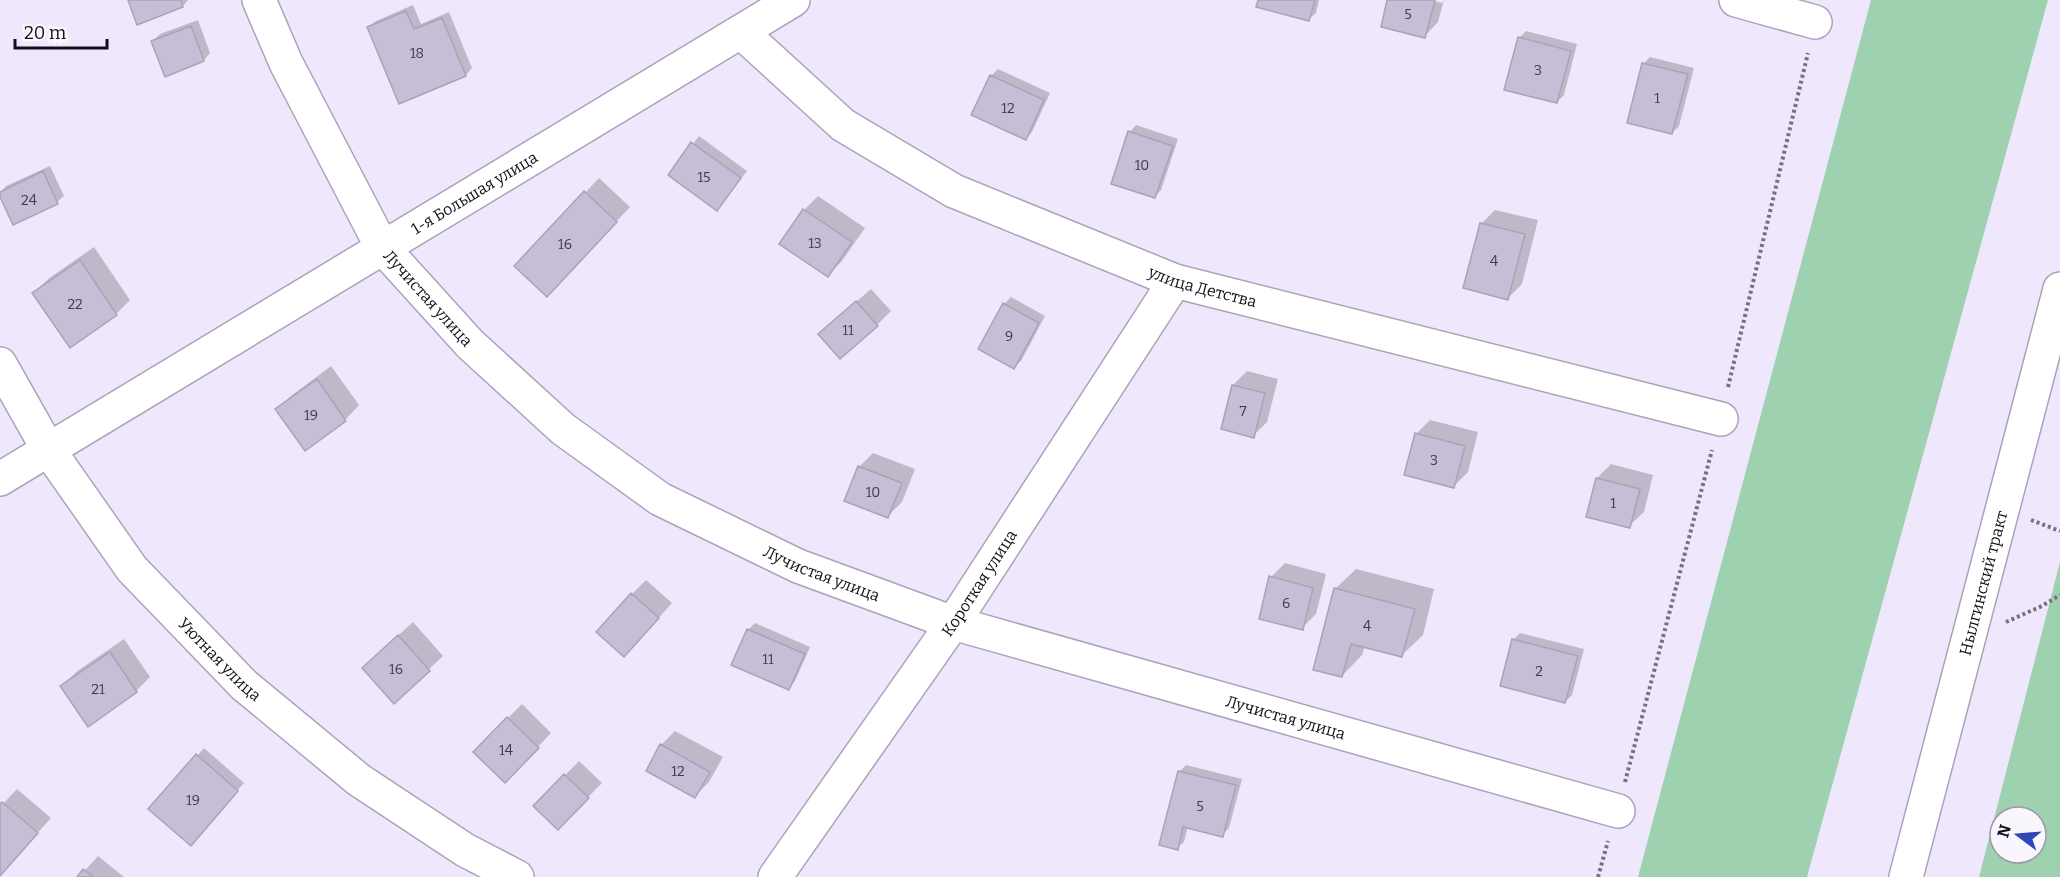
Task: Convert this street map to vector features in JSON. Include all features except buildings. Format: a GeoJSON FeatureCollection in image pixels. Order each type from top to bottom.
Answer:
{"type":"FeatureCollection","features":[{"type":"Feature","properties":{"kind":"street","name":"Лучистая улица"},"geometry":{"type":"LineString","coordinates":[[259,0],[286,63],[382,247],[470,344],[555,421],[660,500],[798,566],[953,623],[1618,811]]}},
{"type":"Feature","properties":{"kind":"street","name":"1-я Большая улица"},"geometry":{"type":"LineString","coordinates":[[0,479],[793,0]]}},
{"type":"Feature","properties":{"kind":"street"},"geometry":{"type":"LineString","coordinates":[[1736,0],[1815,22]]}},
{"type":"Feature","properties":{"kind":"street","name":"улица Детства"},"geometry":{"type":"LineString","coordinates":[[741,32],[843,125],[954,191],[1175,281],[1720,419]]}},
{"type":"Feature","properties":{"kind":"street","name":"Короткая улица"},"geometry":{"type":"LineString","coordinates":[[775,877],[953,623],[1175,281]]}},
{"type":"Feature","properties":{"kind":"street","name":"Нылгинский тракт"},"geometry":{"type":"LineString","coordinates":[[1906,877],[2060,289]]}},
{"type":"Feature","properties":{"kind":"street","name":"Уютная улица"},"geometry":{"type":"LineString","coordinates":[[0,364],[48,449],[132,569],[244,685],[359,780],[465,850],[517,877]]}},
{"type":"Feature","properties":{"kind":"path"},"geometry":{"type":"LineString","coordinates":[[1968,640],[2042,606],[2060,595]]}},
{"type":"Feature","properties":{"kind":"green space"},"geometry":{"type":"Polygon","coordinates":[[[1871,0],[2048,0],[1807,877],[1638,877],[1871,0]]]}},
{"type":"Feature","properties":{"kind":"green space"},"geometry":{"type":"Polygon","coordinates":[[[2060,562],[2060,877],[1979,877],[1988,842],[1988,865],[2048,865],[2048,805],[1998,805],[2060,562]]]}}]}
